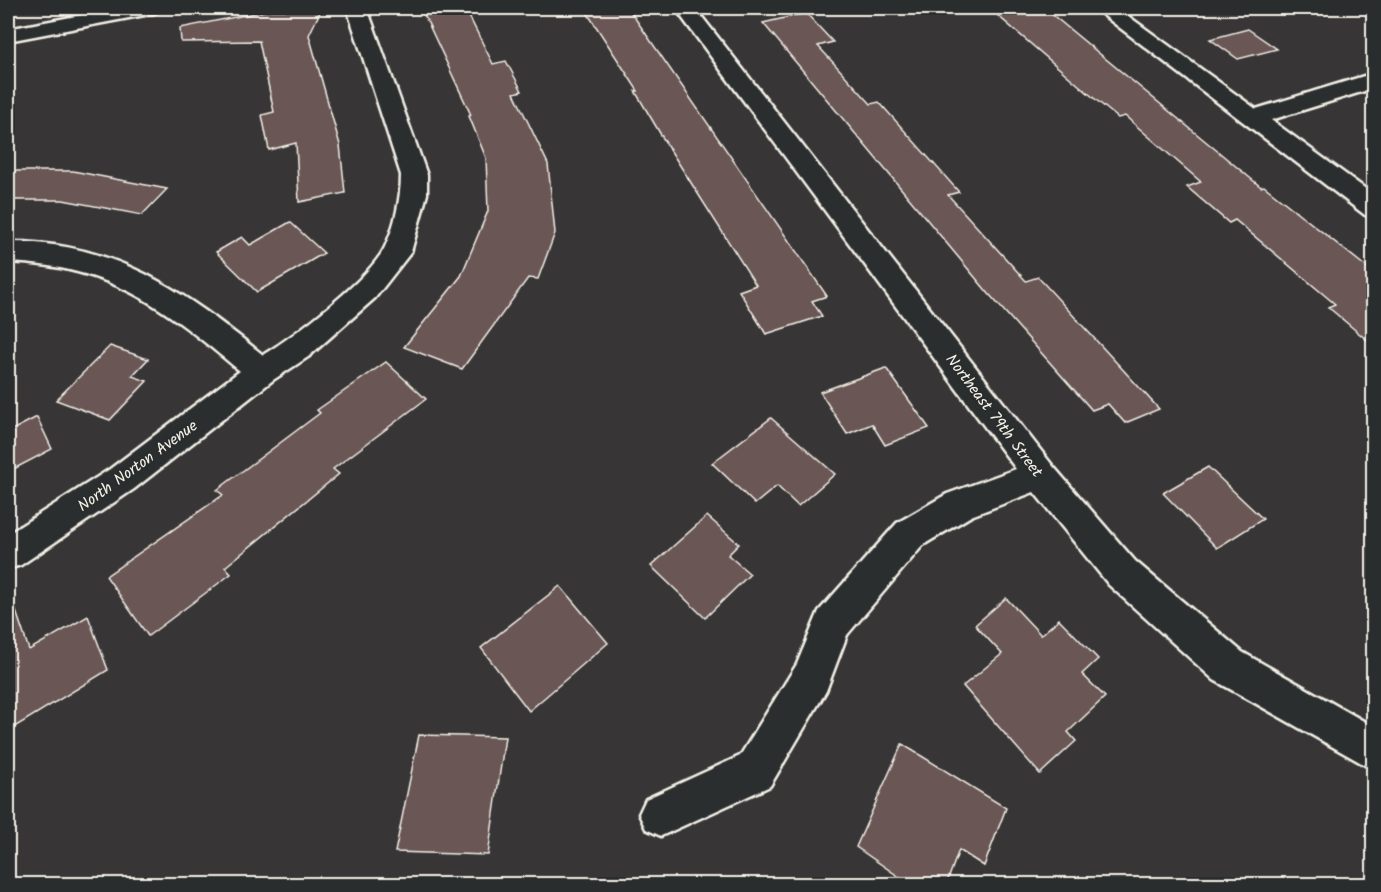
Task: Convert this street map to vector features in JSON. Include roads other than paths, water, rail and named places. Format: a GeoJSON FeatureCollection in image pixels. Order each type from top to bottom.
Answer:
{"type":"FeatureCollection","features":[{"type":"Feature","properties":{"kind":"street"},"geometry":{"type":"LineString","coordinates":[[8,35],[150,8]]}},
{"type":"Feature","properties":{"kind":"street","name":"North Norton Avenue"},"geometry":{"type":"LineString","coordinates":[[8,553],[122,479],[262,371],[297,349],[365,291],[397,252],[414,194],[414,175],[357,8]]}},
{"type":"Feature","properties":{"kind":"street","name":"Northeast 79th Street"},"geometry":{"type":"LineString","coordinates":[[685,8],[1040,475],[1122,573],[1228,666],[1374,750]]}},
{"type":"Feature","properties":{"kind":"street"},"geometry":{"type":"LineString","coordinates":[[1104,8],[1374,209]]}},
{"type":"Feature","properties":{"kind":"street"},"geometry":{"type":"LineString","coordinates":[[1253,118],[1374,80]]}},
{"type":"Feature","properties":{"kind":"street"},"geometry":{"type":"LineString","coordinates":[[8,252],[25,251],[68,257],[115,272],[178,304],[262,371]]}},
{"type":"Feature","properties":{"kind":"street"},"geometry":{"type":"LineString","coordinates":[[661,814],[755,771],[812,677],[832,624],[910,534],[959,506],[1040,475]]}}]}
